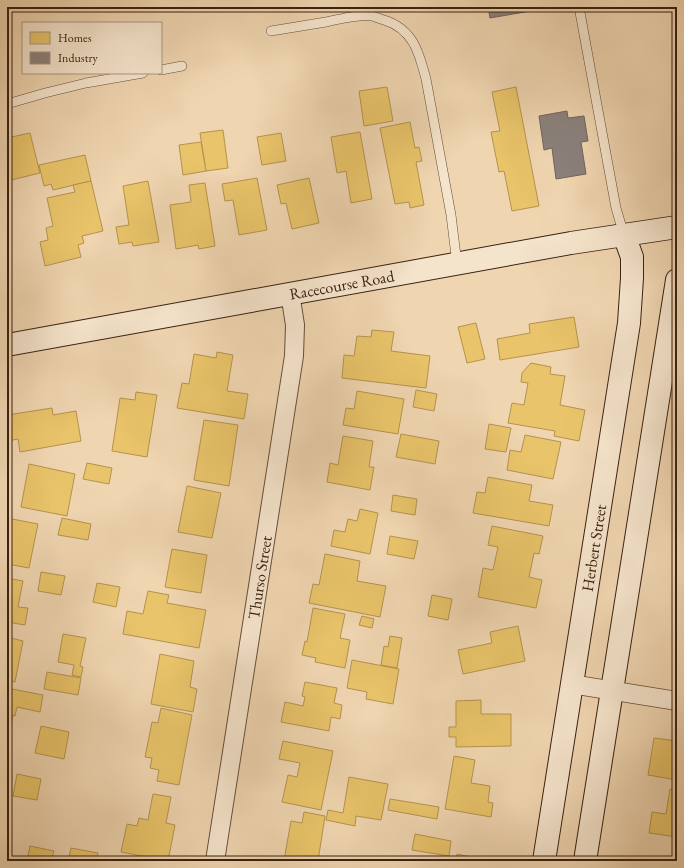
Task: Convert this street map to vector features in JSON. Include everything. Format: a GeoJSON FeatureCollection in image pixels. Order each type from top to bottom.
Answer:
{"type":"FeatureCollection","features":[{"type":"Feature","properties":{"kind":"street","name":"Racecourse Road"},"geometry":{"type":"LineString","coordinates":[[7,345],[571,243],[677,227]]}},
{"type":"Feature","properties":{"kind":"street","name":"Herbert Street"},"geometry":{"type":"LineString","coordinates":[[544,861],[629,323],[632,257],[624,234]]}},
{"type":"Feature","properties":{"kind":"street"},"geometry":{"type":"LineString","coordinates":[[585,861],[677,280]]}},
{"type":"Feature","properties":{"kind":"street","name":"Thurso Street"},"geometry":{"type":"LineString","coordinates":[[215,861],[294,356],[295,325],[290,293]]}},
{"type":"Feature","properties":{"kind":"street"},"geometry":{"type":"LineString","coordinates":[[571,684],[677,701]]}},
{"type":"Feature","properties":{"kind":"lane"},"geometry":{"type":"LineString","coordinates":[[579,7],[616,208],[624,234]]}},
{"type":"Feature","properties":{"kind":"lane"},"geometry":{"type":"LineString","coordinates":[[271,31],[355,17],[372,16],[391,22],[407,34],[415,45],[426,79],[451,215],[456,264]]}},
{"type":"Feature","properties":{"kind":"lane"},"geometry":{"type":"LineString","coordinates":[[162,70],[182,66]]}},
{"type":"Feature","properties":{"kind":"lane"},"geometry":{"type":"LineString","coordinates":[[7,104],[86,83],[137,74]]}},
{"type":"Feature","properties":{"kind":"building: Homes"},"geometry":{"type":"Polygon","coordinates":[[[387,87],[393,121],[364,126],[359,91],[387,87]]]}},
{"type":"Feature","properties":{"kind":"building: Homes"},"geometry":{"type":"Polygon","coordinates":[[[516,87],[539,206],[512,211],[504,171],[499,172],[491,132],[500,131],[492,92],[516,87]]]}},
{"type":"Feature","properties":{"kind":"building: Homes"},"geometry":{"type":"Polygon","coordinates":[[[410,122],[415,148],[419,147],[422,161],[416,162],[424,205],[410,208],[409,202],[395,204],[380,128],[410,122]]]}},
{"type":"Feature","properties":{"kind":"building: Homes"},"geometry":{"type":"Polygon","coordinates":[[[223,130],[228,168],[206,171],[200,133],[223,130]]]}},
{"type":"Feature","properties":{"kind":"building: Homes"},"geometry":{"type":"Polygon","coordinates":[[[360,132],[372,199],[351,203],[346,171],[337,173],[331,137],[360,132]]]}},
{"type":"Feature","properties":{"kind":"building: Homes"},"geometry":{"type":"Polygon","coordinates":[[[30,133],[40,173],[7,181],[7,149],[9,149],[7,138],[30,133]]]}},
{"type":"Feature","properties":{"kind":"building: Homes"},"geometry":{"type":"Polygon","coordinates":[[[281,133],[286,161],[262,165],[257,137],[281,133]]]}},
{"type":"Feature","properties":{"kind":"building: Homes"},"geometry":{"type":"Polygon","coordinates":[[[201,142],[206,171],[183,175],[179,145],[201,142]]]}},
{"type":"Feature","properties":{"kind":"building: Homes"},"geometry":{"type":"Polygon","coordinates":[[[85,155],[91,181],[53,190],[51,184],[44,186],[39,165],[85,155]]]}},
{"type":"Feature","properties":{"kind":"building: Homes"},"geometry":{"type":"Polygon","coordinates":[[[257,178],[267,230],[239,235],[233,200],[225,201],[222,184],[257,178]]]}},
{"type":"Feature","properties":{"kind":"building: Homes"},"geometry":{"type":"Polygon","coordinates":[[[309,178],[319,223],[292,229],[286,203],[281,204],[277,185],[309,178]]]}},
{"type":"Feature","properties":{"kind":"building: Homes"},"geometry":{"type":"Polygon","coordinates":[[[91,181],[103,231],[82,236],[84,243],[78,245],[81,257],[45,266],[40,242],[48,240],[46,228],[53,226],[47,198],[75,192],[73,185],[91,181]]]}},
{"type":"Feature","properties":{"kind":"building: Homes"},"geometry":{"type":"Polygon","coordinates":[[[148,181],[159,242],[133,246],[132,242],[119,244],[116,227],[129,225],[123,186],[148,181]]]}},
{"type":"Feature","properties":{"kind":"building: Homes"},"geometry":{"type":"Polygon","coordinates":[[[205,183],[215,246],[199,249],[198,245],[176,249],[170,205],[191,202],[189,185],[205,183]]]}},
{"type":"Feature","properties":{"kind":"building: Homes"},"geometry":{"type":"Polygon","coordinates":[[[574,317],[579,347],[500,360],[497,339],[530,333],[529,324],[574,317]]]}},
{"type":"Feature","properties":{"kind":"building: Homes"},"geometry":{"type":"Polygon","coordinates":[[[476,323],[485,359],[467,363],[458,327],[476,323]]]}},
{"type":"Feature","properties":{"kind":"building: Homes"},"geometry":{"type":"Polygon","coordinates":[[[372,330],[394,332],[391,351],[430,356],[426,388],[342,378],[344,355],[354,356],[357,336],[371,337],[372,330]]]}},
{"type":"Feature","properties":{"kind":"building: Homes"},"geometry":{"type":"Polygon","coordinates":[[[217,352],[233,355],[227,391],[248,394],[244,419],[177,408],[182,383],[189,384],[194,354],[216,358],[217,352]]]}},
{"type":"Feature","properties":{"kind":"building: Homes"},"geometry":{"type":"Polygon","coordinates":[[[531,363],[551,367],[550,374],[565,376],[560,405],[585,410],[579,441],[554,436],[555,431],[508,423],[512,403],[524,405],[528,383],[521,382],[522,373],[531,363]]]}},
{"type":"Feature","properties":{"kind":"building: Homes"},"geometry":{"type":"Polygon","coordinates":[[[416,390],[437,394],[434,411],[413,407],[416,390]]]}},
{"type":"Feature","properties":{"kind":"building: Homes"},"geometry":{"type":"Polygon","coordinates":[[[357,391],[404,399],[398,434],[343,425],[346,408],[354,409],[357,391]]]}},
{"type":"Feature","properties":{"kind":"building: Homes"},"geometry":{"type":"Polygon","coordinates":[[[136,392],[157,395],[147,457],[112,451],[120,398],[135,400],[136,392]]]}},
{"type":"Feature","properties":{"kind":"building: Homes"},"geometry":{"type":"Polygon","coordinates":[[[52,408],[53,415],[76,411],[81,441],[20,452],[18,439],[8,441],[7,415],[52,408]]]}},
{"type":"Feature","properties":{"kind":"building: Homes"},"geometry":{"type":"Polygon","coordinates":[[[204,420],[238,425],[229,486],[194,480],[204,420]]]}},
{"type":"Feature","properties":{"kind":"building: Homes"},"geometry":{"type":"Polygon","coordinates":[[[489,424],[511,428],[506,452],[485,449],[489,424]]]}},
{"type":"Feature","properties":{"kind":"building: Homes"},"geometry":{"type":"Polygon","coordinates":[[[401,434],[439,441],[435,464],[396,457],[401,434]]]}},
{"type":"Feature","properties":{"kind":"building: Homes"},"geometry":{"type":"Polygon","coordinates":[[[525,435],[561,442],[553,479],[507,470],[510,450],[521,452],[525,435]]]}},
{"type":"Feature","properties":{"kind":"building: Homes"},"geometry":{"type":"Polygon","coordinates":[[[343,436],[373,441],[369,467],[374,467],[370,490],[327,482],[330,463],[338,465],[343,436]]]}},
{"type":"Feature","properties":{"kind":"building: Homes"},"geometry":{"type":"Polygon","coordinates":[[[87,463],[112,468],[109,484],[83,479],[87,463]]]}},
{"type":"Feature","properties":{"kind":"building: Homes"},"geometry":{"type":"Polygon","coordinates":[[[29,464],[75,474],[67,516],[21,507],[29,464]]]}},
{"type":"Feature","properties":{"kind":"building: Homes"},"geometry":{"type":"Polygon","coordinates":[[[488,477],[532,485],[529,501],[553,505],[549,526],[473,513],[477,492],[485,493],[488,477]]]}},
{"type":"Feature","properties":{"kind":"building: Homes"},"geometry":{"type":"Polygon","coordinates":[[[187,486],[221,493],[212,538],[178,532],[187,486]]]}},
{"type":"Feature","properties":{"kind":"building: Homes"},"geometry":{"type":"Polygon","coordinates":[[[393,495],[417,499],[415,515],[391,511],[393,495]]]}},
{"type":"Feature","properties":{"kind":"building: Homes"},"geometry":{"type":"Polygon","coordinates":[[[360,509],[378,513],[370,554],[331,546],[334,530],[345,532],[348,519],[357,521],[360,509]]]}},
{"type":"Feature","properties":{"kind":"building: Homes"},"geometry":{"type":"Polygon","coordinates":[[[7,518],[38,524],[29,568],[7,564],[7,518]]]}},
{"type":"Feature","properties":{"kind":"building: Homes"},"geometry":{"type":"Polygon","coordinates":[[[62,518],[91,524],[88,540],[58,535],[62,518]]]}},
{"type":"Feature","properties":{"kind":"building: Homes"},"geometry":{"type":"Polygon","coordinates":[[[492,526],[543,536],[539,554],[534,553],[529,577],[542,580],[536,608],[478,597],[483,568],[493,570],[498,547],[488,545],[492,526]]]}},
{"type":"Feature","properties":{"kind":"building: Homes"},"geometry":{"type":"Polygon","coordinates":[[[390,536],[418,541],[414,559],[387,554],[390,536]]]}},
{"type":"Feature","properties":{"kind":"building: Homes"},"geometry":{"type":"Polygon","coordinates":[[[172,549],[207,555],[201,593],[165,587],[172,549]]]}},
{"type":"Feature","properties":{"kind":"building: Homes"},"geometry":{"type":"Polygon","coordinates":[[[325,554],[360,561],[357,581],[386,586],[380,617],[309,603],[313,584],[319,585],[325,554]]]}},
{"type":"Feature","properties":{"kind":"building: Homes"},"geometry":{"type":"Polygon","coordinates":[[[41,572],[65,576],[61,595],[38,591],[41,572]]]}},
{"type":"Feature","properties":{"kind":"building: Homes"},"geometry":{"type":"Polygon","coordinates":[[[7,578],[23,581],[18,607],[28,608],[25,625],[7,622],[7,578]]]}},
{"type":"Feature","properties":{"kind":"building: Homes"},"geometry":{"type":"Polygon","coordinates":[[[97,583],[120,587],[116,607],[93,602],[97,583]]]}},
{"type":"Feature","properties":{"kind":"building: Homes"},"geometry":{"type":"Polygon","coordinates":[[[148,591],[169,595],[167,603],[206,610],[199,648],[123,634],[127,611],[143,614],[148,591]]]}},
{"type":"Feature","properties":{"kind":"building: Homes"},"geometry":{"type":"Polygon","coordinates":[[[432,595],[452,599],[448,620],[428,616],[432,595]]]}},
{"type":"Feature","properties":{"kind":"building: Homes"},"geometry":{"type":"Polygon","coordinates":[[[313,608],[345,614],[340,638],[350,640],[345,668],[315,662],[316,658],[302,655],[305,641],[307,642],[313,608]]]}},
{"type":"Feature","properties":{"kind":"building: Homes"},"geometry":{"type":"Polygon","coordinates":[[[362,616],[374,619],[372,628],[359,625],[362,616]]]}},
{"type":"Feature","properties":{"kind":"building: Homes"},"geometry":{"type":"Polygon","coordinates":[[[518,626],[525,661],[463,674],[458,650],[492,643],[490,632],[518,626]]]}},
{"type":"Feature","properties":{"kind":"building: Homes"},"geometry":{"type":"Polygon","coordinates":[[[63,634],[86,638],[80,666],[83,667],[81,677],[72,675],[74,665],[58,662],[63,634]]]}},
{"type":"Feature","properties":{"kind":"building: Homes"},"geometry":{"type":"Polygon","coordinates":[[[390,636],[402,638],[397,668],[381,665],[384,646],[388,647],[390,636]]]}},
{"type":"Feature","properties":{"kind":"building: Homes"},"geometry":{"type":"Polygon","coordinates":[[[7,637],[23,641],[15,682],[7,680],[7,637]]]}},
{"type":"Feature","properties":{"kind":"building: Homes"},"geometry":{"type":"Polygon","coordinates":[[[160,654],[194,661],[190,687],[197,689],[193,712],[151,704],[160,654]]]}},
{"type":"Feature","properties":{"kind":"building: Homes"},"geometry":{"type":"Polygon","coordinates":[[[352,660],[399,669],[393,704],[366,699],[367,692],[347,688],[352,660]]]}},
{"type":"Feature","properties":{"kind":"building: Homes"},"geometry":{"type":"Polygon","coordinates":[[[47,672],[81,678],[78,695],[44,689],[47,672]]]}},
{"type":"Feature","properties":{"kind":"building: Homes"},"geometry":{"type":"Polygon","coordinates":[[[305,682],[337,688],[334,703],[342,705],[340,719],[331,717],[329,731],[281,722],[285,702],[303,706],[305,697],[302,696],[305,682]]]}},
{"type":"Feature","properties":{"kind":"building: Homes"},"geometry":{"type":"Polygon","coordinates":[[[7,688],[43,695],[40,712],[17,707],[15,716],[7,714],[7,688]]]}},
{"type":"Feature","properties":{"kind":"building: Homes"},"geometry":{"type":"Polygon","coordinates":[[[481,700],[481,714],[511,714],[511,746],[456,747],[456,737],[449,737],[449,727],[456,727],[456,701],[481,700]]]}},
{"type":"Feature","properties":{"kind":"building: Homes"},"geometry":{"type":"Polygon","coordinates":[[[161,708],[192,715],[179,785],[157,781],[159,770],[150,768],[152,758],[145,757],[152,722],[158,723],[161,708]]]}},
{"type":"Feature","properties":{"kind":"building: Homes"},"geometry":{"type":"Polygon","coordinates":[[[7,714],[13,715],[7,745],[7,714]]]}},
{"type":"Feature","properties":{"kind":"building: Homes"},"geometry":{"type":"Polygon","coordinates":[[[41,726],[69,732],[64,759],[35,753],[41,726]]]}},
{"type":"Feature","properties":{"kind":"building: Homes"},"geometry":{"type":"Polygon","coordinates":[[[654,738],[677,741],[677,780],[648,775],[654,738]]]}},
{"type":"Feature","properties":{"kind":"building: Homes"},"geometry":{"type":"Polygon","coordinates":[[[283,741],[333,751],[321,810],[282,802],[288,775],[297,777],[300,763],[279,759],[283,741]]]}},
{"type":"Feature","properties":{"kind":"building: Homes"},"geometry":{"type":"Polygon","coordinates":[[[454,756],[475,760],[471,783],[490,786],[488,802],[493,803],[491,817],[445,809],[454,756]]]}},
{"type":"Feature","properties":{"kind":"building: Homes"},"geometry":{"type":"Polygon","coordinates":[[[17,774],[41,779],[37,800],[13,796],[17,774]]]}},
{"type":"Feature","properties":{"kind":"building: Homes"},"geometry":{"type":"Polygon","coordinates":[[[349,777],[388,784],[381,820],[356,816],[355,826],[326,820],[328,810],[343,813],[349,777]]]}},
{"type":"Feature","properties":{"kind":"building: Homes"},"geometry":{"type":"Polygon","coordinates":[[[670,789],[677,790],[677,837],[649,833],[652,812],[666,814],[670,789]]]}},
{"type":"Feature","properties":{"kind":"building: Homes"},"geometry":{"type":"Polygon","coordinates":[[[153,794],[171,797],[166,823],[175,825],[168,861],[121,852],[127,824],[137,826],[139,818],[148,820],[153,794]]]}},
{"type":"Feature","properties":{"kind":"building: Homes"},"geometry":{"type":"Polygon","coordinates":[[[390,799],[439,807],[437,819],[388,810],[390,799]]]}},
{"type":"Feature","properties":{"kind":"building: Homes"},"geometry":{"type":"Polygon","coordinates":[[[304,812],[325,816],[318,861],[274,861],[275,859],[284,860],[291,821],[302,823],[304,812]]]}},
{"type":"Feature","properties":{"kind":"building: Homes"},"geometry":{"type":"Polygon","coordinates":[[[415,834],[451,841],[449,856],[412,850],[415,834]]]}},
{"type":"Feature","properties":{"kind":"building: Homes"},"geometry":{"type":"Polygon","coordinates":[[[30,846],[54,851],[51,861],[27,861],[30,846]]]}},
{"type":"Feature","properties":{"kind":"building: Homes"},"geometry":{"type":"Polygon","coordinates":[[[71,848],[98,853],[96,861],[68,861],[71,848]]]}},
{"type":"Feature","properties":{"kind":"building: Homes"},"geometry":{"type":"Polygon","coordinates":[[[457,854],[485,860],[485,861],[456,861],[457,854]]]}},
{"type":"Feature","properties":{"kind":"building: Industry"},"geometry":{"type":"Polygon","coordinates":[[[488,7],[548,7],[548,8],[490,18],[488,7]]]}},
{"type":"Feature","properties":{"kind":"building: Industry"},"geometry":{"type":"Polygon","coordinates":[[[567,111],[568,118],[584,116],[588,141],[581,142],[586,174],[556,179],[552,148],[544,150],[539,116],[567,111]]]}}]}
